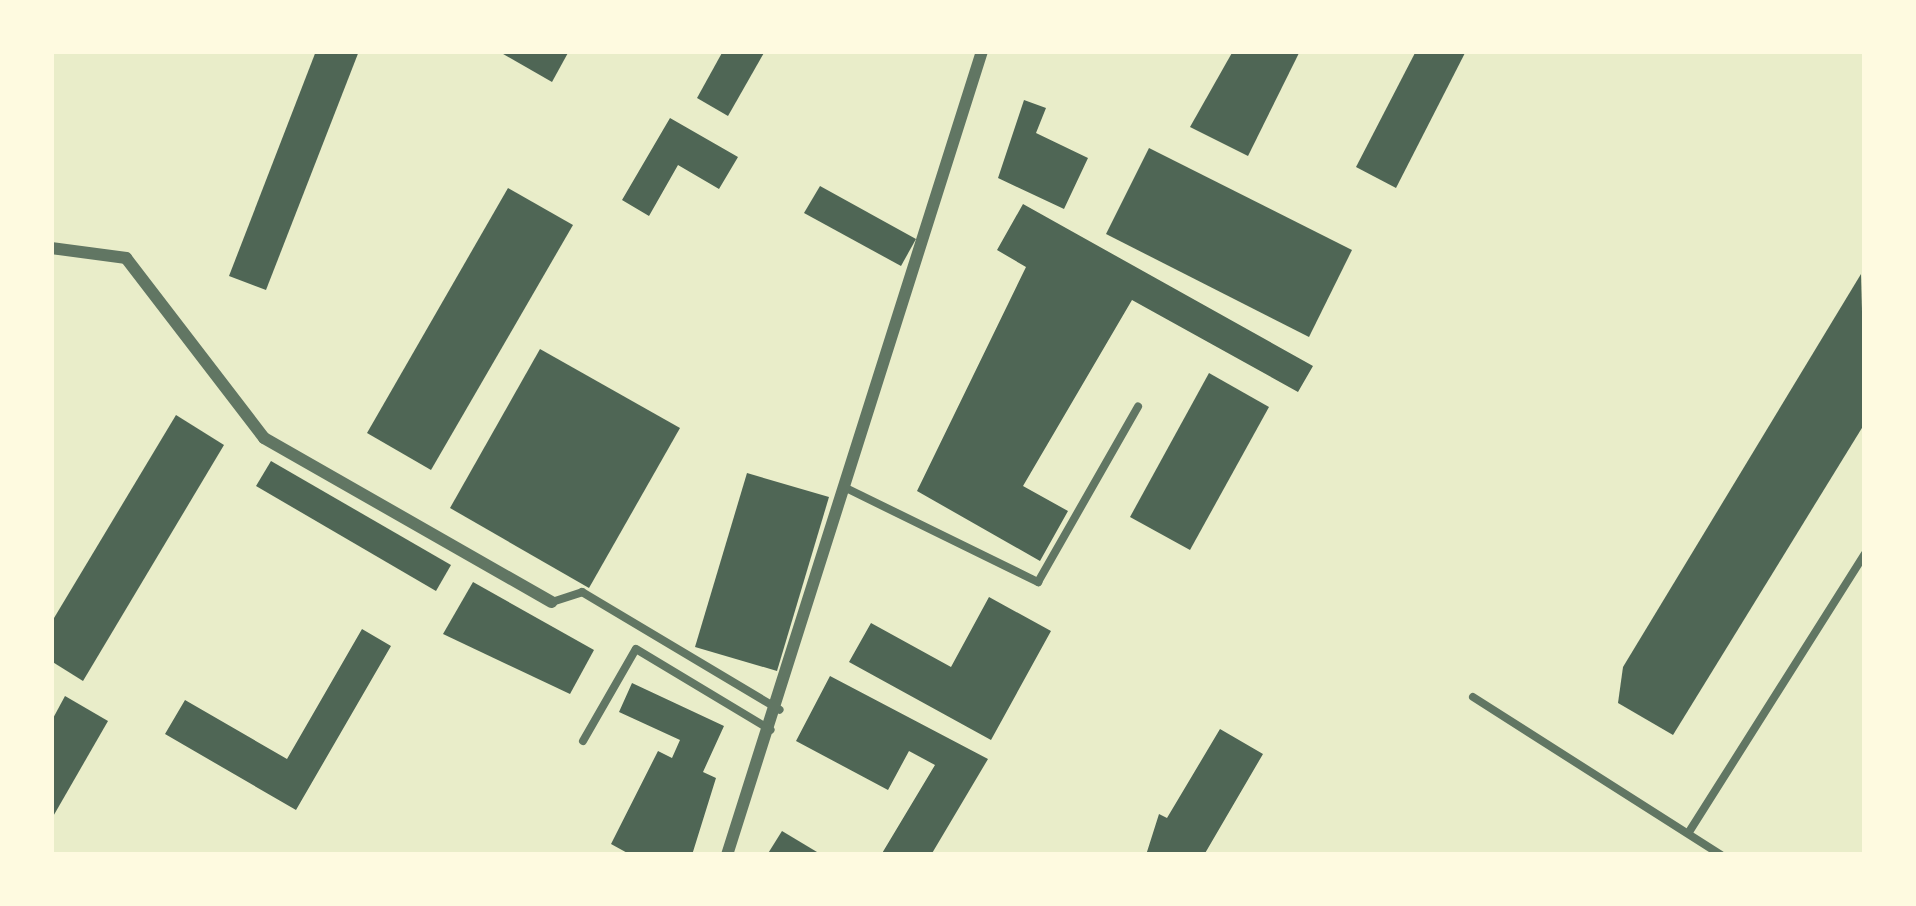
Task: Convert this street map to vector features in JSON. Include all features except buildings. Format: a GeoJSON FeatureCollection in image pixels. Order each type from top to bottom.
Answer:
{"type":"FeatureCollection","features":[{"type":"Feature","properties":{"kind":"street"},"geometry":{"type":"LineString","coordinates":[[727,855],[780,710],[982,51]]}},
{"type":"Feature","properties":{"kind":"street"},"geometry":{"type":"LineString","coordinates":[[51,248],[126,258],[264,438],[552,602]]}},
{"type":"Feature","properties":{"kind":"lane"},"geometry":{"type":"LineString","coordinates":[[848,489],[1038,582],[1138,407]]}},
{"type":"Feature","properties":{"kind":"lane"},"geometry":{"type":"LineString","coordinates":[[1689,832],[1865,554]]}},
{"type":"Feature","properties":{"kind":"lane"},"geometry":{"type":"LineString","coordinates":[[552,602],[582,592],[780,710]]}},
{"type":"Feature","properties":{"kind":"lane"},"geometry":{"type":"LineString","coordinates":[[584,741],[636,649],[772,731]]}},
{"type":"Feature","properties":{"kind":"lane"},"geometry":{"type":"LineString","coordinates":[[1473,697],[1721,855]]}}]}
